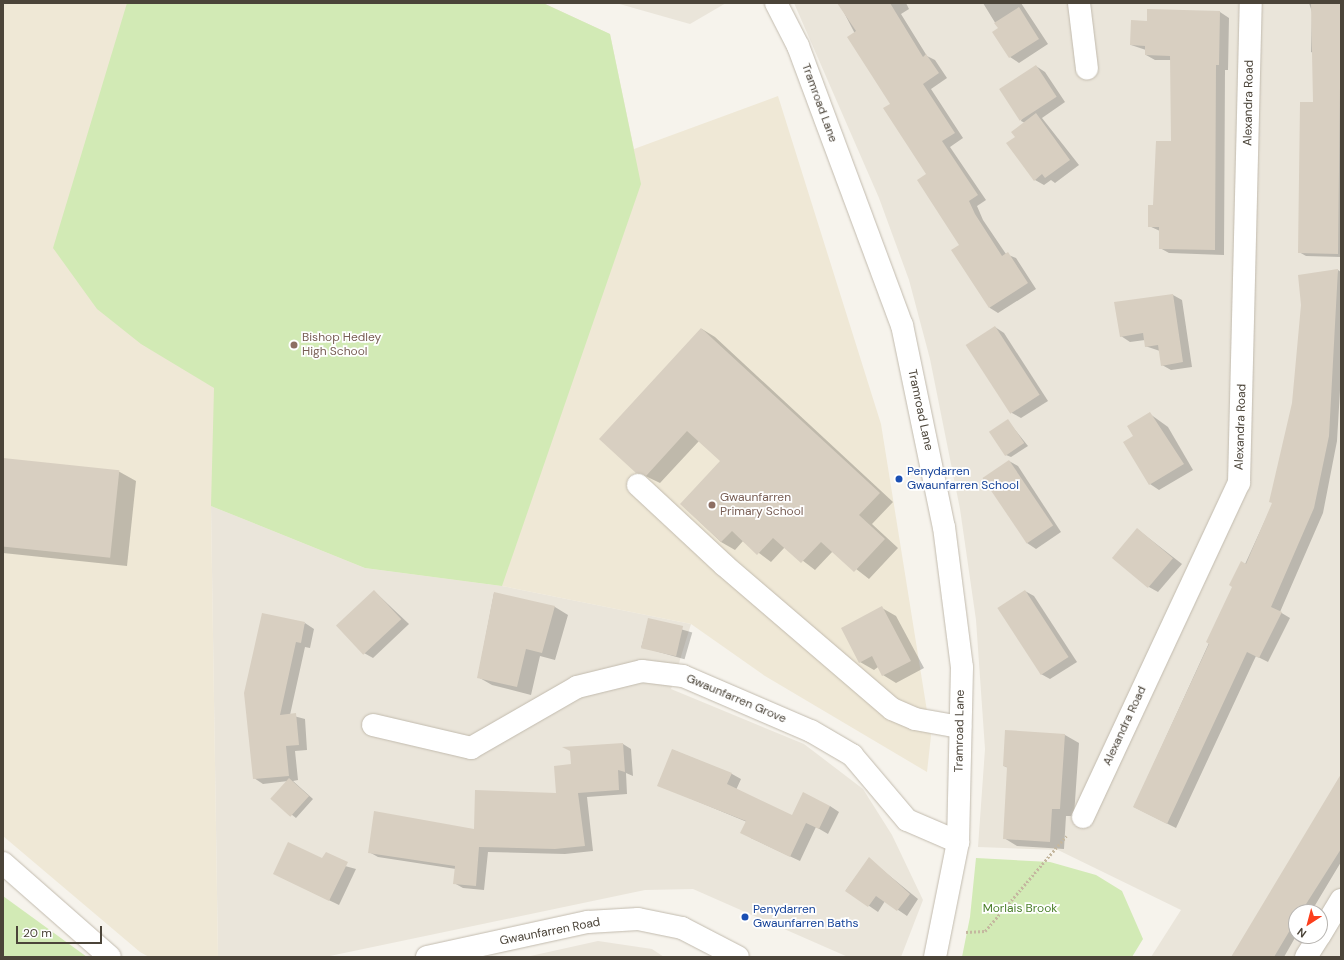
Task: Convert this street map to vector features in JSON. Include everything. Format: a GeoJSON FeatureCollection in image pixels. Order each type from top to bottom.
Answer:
{"type":"FeatureCollection","features":[{"type":"Feature","properties":{"kind":"street","name":"Tramroad Lane"},"geometry":{"type":"LineString","coordinates":[[776,3],[798,46],[902,325],[944,527],[962,667],[958,842],[942,934],[935,957]]}},
{"type":"Feature","properties":{"kind":"street"},"geometry":{"type":"LineString","coordinates":[[1079,3],[1086,69]]}},
{"type":"Feature","properties":{"kind":"street","name":"Alexandra Road"},"geometry":{"type":"LineString","coordinates":[[1083,817],[1239,483],[1251,3]]}},
{"type":"Feature","properties":{"kind":"street"},"geometry":{"type":"LineString","coordinates":[[638,485],[724,565],[892,709],[915,719],[960,727]]}},
{"type":"Feature","properties":{"kind":"street","name":"Gwaunfarren Grove"},"geometry":{"type":"LineString","coordinates":[[373,725],[471,748],[577,687],[642,671],[683,676],[811,731],[852,755],[907,820],[958,842]]}},
{"type":"Feature","properties":{"kind":"street"},"geometry":{"type":"LineString","coordinates":[[3,863],[110,957]]}},
{"type":"Feature","properties":{"kind":"street"},"geometry":{"type":"LineString","coordinates":[[1328,922],[1341,900]]}},
{"type":"Feature","properties":{"kind":"street","name":"Gwaunfarren Road"},"geometry":{"type":"LineString","coordinates":[[427,957],[588,922],[638,919],[682,928],[738,957]]}},
{"type":"Feature","properties":{"kind":"street"},"geometry":{"type":"LineString","coordinates":[[1306,957],[1314,944]]}},
{"type":"Feature","properties":{"kind":"path"},"geometry":{"type":"LineString","coordinates":[[942,934],[985,931],[1083,817]]}},
{"type":"Feature","properties":{"kind":"shaded area","name":"Bishop Hedley High School"},"geometry":{"type":"Polygon","coordinates":[[[3,3],[543,3],[610,34],[634,149],[778,96],[881,424],[931,736],[927,772],[765,676],[691,624],[502,586],[365,568],[211,506],[218,957],[149,957],[140,952],[3,836],[3,3]]]}},
{"type":"Feature","properties":{"kind":"shaded area"},"geometry":{"type":"Polygon","coordinates":[[[616,3],[726,3],[690,24],[616,3]]]}},
{"type":"Feature","properties":{"kind":"shaded area"},"geometry":{"type":"Polygon","coordinates":[[[794,3],[1341,3],[1341,957],[1151,957],[1181,910],[1058,850],[978,847],[985,749],[976,620],[960,509],[930,359],[909,280],[879,198],[794,3]]]}},
{"type":"Feature","properties":{"kind":"shaded area"},"geometry":{"type":"Polygon","coordinates":[[[211,506],[365,568],[502,586],[691,624],[671,689],[804,744],[863,789],[892,835],[923,900],[901,957],[848,957],[693,889],[645,890],[325,957],[218,957],[211,506]]]}},
{"type":"Feature","properties":{"kind":"shaded area"},"geometry":{"type":"Polygon","coordinates":[[[598,941],[652,949],[664,957],[526,957],[598,941]]]}},
{"type":"Feature","properties":{"kind":"green space","name":"Bishop Hedley High School"},"geometry":{"type":"Polygon","coordinates":[[[127,3],[543,3],[610,34],[641,184],[502,586],[365,568],[211,506],[214,388],[141,344],[97,309],[53,248],[127,3]]]}},
{"type":"Feature","properties":{"kind":"green space","name":"Morlais Brook"},"geometry":{"type":"Polygon","coordinates":[[[976,858],[1050,862],[1096,875],[1122,891],[1143,939],[1132,957],[962,957],[970,917],[976,858]]]}},
{"type":"Feature","properties":{"kind":"green space"},"geometry":{"type":"Polygon","coordinates":[[[3,896],[87,957],[3,957],[3,896]]]}},
{"type":"Feature","properties":{"kind":"building"},"geometry":{"type":"Polygon","coordinates":[[[837,3],[890,3],[923,57],[926,54],[939,73],[923,84],[955,133],[942,141],[978,195],[969,201],[975,214],[1002,256],[1008,252],[1028,283],[989,308],[951,250],[959,245],[917,180],[926,174],[883,108],[890,104],[847,37],[856,31],[837,3]]]}},
{"type":"Feature","properties":{"kind":"building"},"geometry":{"type":"Polygon","coordinates":[[[1311,3],[1341,3],[1338,254],[1298,253],[1300,102],[1313,102],[1311,3]]]}},
{"type":"Feature","properties":{"kind":"building"},"geometry":{"type":"Polygon","coordinates":[[[1019,7],[1039,39],[1009,58],[992,32],[998,28],[994,23],[1019,7]]]}},
{"type":"Feature","properties":{"kind":"building"},"geometry":{"type":"Polygon","coordinates":[[[1147,9],[1220,11],[1219,65],[1216,65],[1215,250],[1159,249],[1159,227],[1148,227],[1148,205],[1153,205],[1156,141],[1171,141],[1170,56],[1145,55],[1145,46],[1130,45],[1131,20],[1147,21],[1147,9]]]}},
{"type":"Feature","properties":{"kind":"building"},"geometry":{"type":"Polygon","coordinates":[[[1036,65],[1057,97],[1020,121],[999,89],[1036,65]]]}},
{"type":"Feature","properties":{"kind":"building"},"geometry":{"type":"Polygon","coordinates":[[[1036,113],[1070,160],[1045,178],[1042,174],[1034,181],[1006,143],[1015,137],[1011,132],[1036,113]]]}},
{"type":"Feature","properties":{"kind":"building"},"geometry":{"type":"Polygon","coordinates":[[[1338,269],[1329,436],[1314,508],[1271,607],[1282,612],[1259,658],[1247,652],[1167,824],[1133,807],[1209,644],[1206,642],[1232,587],[1229,585],[1241,561],[1246,564],[1272,503],[1269,502],[1292,403],[1301,305],[1298,275],[1338,269]]]}},
{"type":"Feature","properties":{"kind":"building"},"geometry":{"type":"Polygon","coordinates":[[[1173,294],[1183,362],[1161,366],[1158,345],[1145,347],[1143,333],[1120,337],[1114,302],[1173,294]]]}},
{"type":"Feature","properties":{"kind":"building"},"geometry":{"type":"Polygon","coordinates":[[[995,326],[1040,395],[1010,414],[966,345],[995,326]]]}},
{"type":"Feature","properties":{"kind":"building"},"geometry":{"type":"Polygon","coordinates":[[[701,328],[880,493],[859,515],[885,539],[854,572],[821,542],[801,563],[773,538],[757,555],[732,531],[721,542],[680,504],[720,461],[687,431],[646,476],[636,473],[599,439],[701,328]]]}},
{"type":"Feature","properties":{"kind":"building"},"geometry":{"type":"Polygon","coordinates":[[[1150,412],[1184,464],[1149,485],[1123,442],[1133,436],[1127,426],[1150,412]]]}},
{"type":"Feature","properties":{"kind":"building"},"geometry":{"type":"Polygon","coordinates":[[[1008,419],[1024,443],[1005,456],[989,432],[1008,419]]]}},
{"type":"Feature","properties":{"kind":"building"},"geometry":{"type":"Polygon","coordinates":[[[3,458],[119,470],[110,558],[3,546],[3,458]]]}},
{"type":"Feature","properties":{"kind":"building"},"geometry":{"type":"Polygon","coordinates":[[[1009,460],[1053,525],[1027,543],[982,478],[1009,460]]]}},
{"type":"Feature","properties":{"kind":"building"},"geometry":{"type":"Polygon","coordinates":[[[1137,528],[1173,558],[1148,588],[1112,558],[1137,528]]]}},
{"type":"Feature","properties":{"kind":"building"},"geometry":{"type":"Polygon","coordinates":[[[374,590],[401,619],[363,655],[336,625],[374,590]]]}},
{"type":"Feature","properties":{"kind":"building"},"geometry":{"type":"Polygon","coordinates":[[[1025,590],[1069,657],[1041,675],[997,608],[1025,590]]]}},
{"type":"Feature","properties":{"kind":"building"},"geometry":{"type":"Polygon","coordinates":[[[494,592],[555,606],[542,653],[526,649],[517,687],[477,678],[494,592]]]}},
{"type":"Feature","properties":{"kind":"building"},"geometry":{"type":"Polygon","coordinates":[[[882,606],[911,661],[882,676],[872,656],[859,663],[841,628],[882,606]]]}},
{"type":"Feature","properties":{"kind":"building"},"geometry":{"type":"Polygon","coordinates":[[[262,613],[305,622],[301,643],[296,642],[280,715],[296,713],[299,745],[286,746],[289,776],[253,779],[244,693],[262,613]]]}},
{"type":"Feature","properties":{"kind":"building"},"geometry":{"type":"Polygon","coordinates":[[[648,618],[683,626],[676,656],[641,648],[648,618]]]}},
{"type":"Feature","properties":{"kind":"building"},"geometry":{"type":"Polygon","coordinates":[[[1005,730],[1065,734],[1060,809],[1052,809],[1050,842],[1003,839],[1007,767],[1003,766],[1005,730]]]}},
{"type":"Feature","properties":{"kind":"building"},"geometry":{"type":"Polygon","coordinates":[[[623,743],[625,772],[618,770],[619,790],[578,793],[585,846],[555,849],[479,847],[476,886],[453,884],[455,866],[368,853],[374,811],[474,829],[475,790],[556,793],[554,766],[571,764],[570,751],[562,747],[623,743]]]}},
{"type":"Feature","properties":{"kind":"building"},"geometry":{"type":"Polygon","coordinates":[[[672,749],[732,773],[727,784],[792,815],[803,792],[830,806],[819,829],[806,823],[790,857],[740,833],[746,821],[657,786],[672,749]]]}},
{"type":"Feature","properties":{"kind":"building"},"geometry":{"type":"Polygon","coordinates":[[[1341,774],[1341,849],[1306,904],[1288,904],[1288,933],[1274,957],[1231,957],[1341,774]]]}},
{"type":"Feature","properties":{"kind":"building"},"geometry":{"type":"Polygon","coordinates":[[[289,778],[309,796],[290,817],[270,799],[289,778]]]}},
{"type":"Feature","properties":{"kind":"building"},"geometry":{"type":"Polygon","coordinates":[[[288,842],[322,858],[326,852],[348,862],[329,901],[273,874],[288,842]]]}},
{"type":"Feature","properties":{"kind":"building"},"geometry":{"type":"Polygon","coordinates":[[[869,857],[910,894],[897,911],[876,896],[868,907],[845,891],[869,857]]]}},
{"type":"Feature","properties":{"kind":"place","name":"Bishop Hedley High School"},"geometry":{"type":"Point","coordinates":[294,345]}},
{"type":"Feature","properties":{"kind":"place","name":"Penydarren Gwaunfarren School"},"geometry":{"type":"Point","coordinates":[899,479]}},
{"type":"Feature","properties":{"kind":"place","name":"Gwaunfarren Primary School"},"geometry":{"type":"Point","coordinates":[712,505]}},
{"type":"Feature","properties":{"kind":"place","name":"Penydarren Gwaunfarren Baths"},"geometry":{"type":"Point","coordinates":[745,917]}}]}
